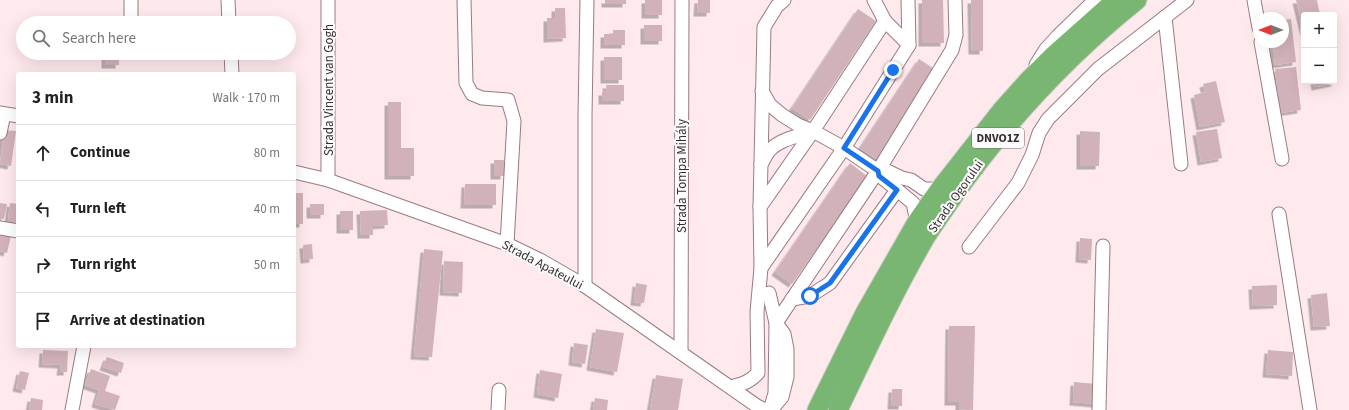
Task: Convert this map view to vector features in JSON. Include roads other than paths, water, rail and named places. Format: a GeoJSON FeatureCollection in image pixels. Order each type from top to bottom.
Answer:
{"type":"FeatureCollection","features":[{"type":"Feature","properties":{"kind":"highway","name":"Strada Ogorului"},"geometry":{"type":"LineString","coordinates":[[820,403],[865,314],[917,222],[940,189],[1002,110],[1028,81],[1054,55],[1116,0]]}},
{"type":"Feature","properties":{"kind":"highway","name":"Strada Ogorului"},"geometry":{"type":"LineString","coordinates":[[838,410],[890,302],[926,237],[979,160],[1039,90],[1089,40],[1137,0]]}},
{"type":"Feature","properties":{"kind":"street"},"geometry":{"type":"LineString","coordinates":[[131,0],[131,15]]}},
{"type":"Feature","properties":{"kind":"street"},"geometry":{"type":"LineString","coordinates":[[228,0],[229,16]]}},
{"type":"Feature","properties":{"kind":"street","name":"Strada Vincent van Gogh"},"geometry":{"type":"LineString","coordinates":[[328,0],[328,180]]}},
{"type":"Feature","properties":{"kind":"street"},"geometry":{"type":"LineString","coordinates":[[464,0],[466,83],[472,94],[482,98],[508,100],[513,117],[507,244]]}},
{"type":"Feature","properties":{"kind":"street"},"geometry":{"type":"LineString","coordinates":[[585,286],[587,0]]}},
{"type":"Feature","properties":{"kind":"street","name":"Strada Tompa Mihály"},"geometry":{"type":"LineString","coordinates":[[681,352],[682,0]]}},
{"type":"Feature","properties":{"kind":"street"},"geometry":{"type":"LineString","coordinates":[[874,0],[885,21],[909,45]]}},
{"type":"Feature","properties":{"kind":"street"},"geometry":{"type":"LineString","coordinates":[[760,268],[844,148],[909,45],[908,0]]}},
{"type":"Feature","properties":{"kind":"street"},"geometry":{"type":"LineString","coordinates":[[773,326],[878,171],[952,50],[956,35],[955,0]]}},
{"type":"Feature","properties":{"kind":"street"},"geometry":{"type":"LineString","coordinates":[[1028,81],[1046,49],[1095,0]]}},
{"type":"Feature","properties":{"kind":"street"},"geometry":{"type":"LineString","coordinates":[[968,247],[1018,183],[1032,155],[1039,133],[1048,119],[1098,69],[1187,0]]}},
{"type":"Feature","properties":{"kind":"street"},"geometry":{"type":"LineString","coordinates":[[1254,0],[1256,12]]}},
{"type":"Feature","properties":{"kind":"street"},"geometry":{"type":"LineString","coordinates":[[731,387],[748,382],[758,373],[757,312],[760,268],[764,26],[782,1]]}},
{"type":"Feature","properties":{"kind":"street"},"geometry":{"type":"LineString","coordinates":[[1165,17],[1181,164]]}},
{"type":"Feature","properties":{"kind":"street"},"geometry":{"type":"LineString","coordinates":[[760,207],[813,131],[885,21]]}},
{"type":"Feature","properties":{"kind":"street"},"geometry":{"type":"LineString","coordinates":[[1263,48],[1282,159]]}},
{"type":"Feature","properties":{"kind":"street"},"geometry":{"type":"LineString","coordinates":[[231,60],[232,72]]}},
{"type":"Feature","properties":{"kind":"street"},"geometry":{"type":"LineString","coordinates":[[762,91],[770,105],[782,115],[798,125],[813,131],[844,148],[878,171],[879,176],[913,203],[917,222]]}},
{"type":"Feature","properties":{"kind":"street"},"geometry":{"type":"LineString","coordinates":[[0,133],[2,113],[16,116]]}},
{"type":"Feature","properties":{"kind":"street"},"geometry":{"type":"LineString","coordinates":[[761,164],[769,150],[786,139],[813,131]]}},
{"type":"Feature","properties":{"kind":"street"},"geometry":{"type":"LineString","coordinates":[[878,171],[883,169],[902,178],[911,180],[924,189],[940,189]]}},
{"type":"Feature","properties":{"kind":"street","name":"Strada Apateului"},"geometry":{"type":"LineString","coordinates":[[296,172],[328,180],[507,244],[540,260],[585,286],[757,406],[767,410]]}},
{"type":"Feature","properties":{"kind":"street"},"geometry":{"type":"LineString","coordinates":[[792,299],[810,296],[830,283],[897,190]]}},
{"type":"Feature","properties":{"kind":"street"},"geometry":{"type":"LineString","coordinates":[[1279,214],[1310,410]]}},
{"type":"Feature","properties":{"kind":"street"},"geometry":{"type":"LineString","coordinates":[[0,228],[16,231]]}},
{"type":"Feature","properties":{"kind":"street"},"geometry":{"type":"LineString","coordinates":[[1100,410],[1103,246]]}},
{"type":"Feature","properties":{"kind":"street"},"geometry":{"type":"LineString","coordinates":[[760,268],[769,293],[773,326],[767,410]]}},
{"type":"Feature","properties":{"kind":"street"},"geometry":{"type":"LineString","coordinates":[[757,312],[784,334],[787,349],[787,377],[782,397],[767,410]]}},
{"type":"Feature","properties":{"kind":"street"},"geometry":{"type":"LineString","coordinates":[[72,410],[84,348]]}},
{"type":"Feature","properties":{"kind":"street"},"geometry":{"type":"LineString","coordinates":[[843,410],[856,374]]}},
{"type":"Feature","properties":{"kind":"street"},"geometry":{"type":"LineString","coordinates":[[498,410],[499,390]]}},
{"type":"Feature","properties":{"kind":"street"},"geometry":{"type":"LineString","coordinates":[[808,410],[820,403]]}}]}
